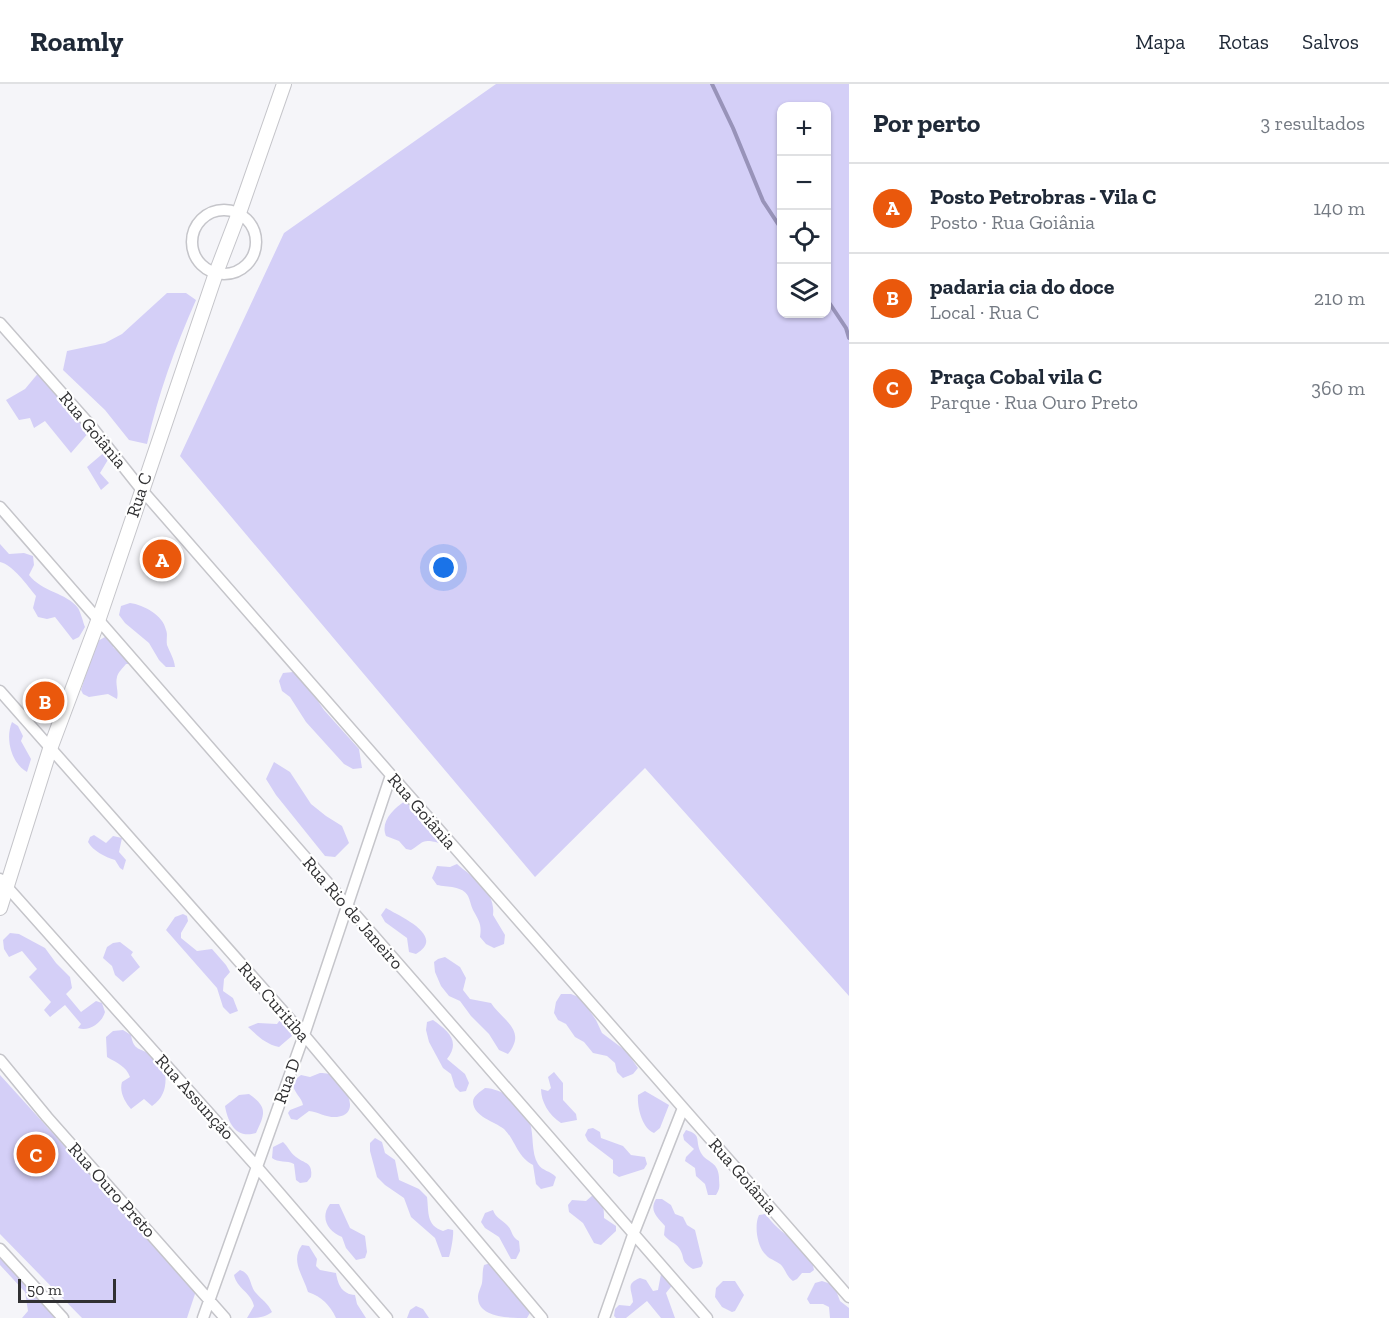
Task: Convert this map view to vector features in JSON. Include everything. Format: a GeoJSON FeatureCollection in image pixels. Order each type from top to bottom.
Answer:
{"type":"FeatureCollection","features":[{"type":"Feature","properties":{"kind":"street","name":"Rua C"},"geometry":{"type":"LineString","coordinates":[[0,909],[4,883],[50,749],[98,621],[141,489],[284,84]]}},
{"type":"Feature","properties":{"kind":"street"},"geometry":{"type":"LineString","coordinates":[[215,210],[230,210],[239,213],[250,222],[256,236],[252,259],[240,269],[226,274],[216,273],[204,267],[195,255],[192,239],[202,218],[215,210]]}},
{"type":"Feature","properties":{"kind":"street","name":"Rua Goiânia"},"geometry":{"type":"LineString","coordinates":[[0,323],[98,434],[141,489],[849,1297]]}},
{"type":"Feature","properties":{"kind":"street","name":"Rua Rio de Janeiro"},"geometry":{"type":"LineString","coordinates":[[0,507],[707,1318]]}},
{"type":"Feature","properties":{"kind":"street","name":"Rua Curitiba"},"geometry":{"type":"LineString","coordinates":[[0,691],[304,1035],[542,1318]]}},
{"type":"Feature","properties":{"kind":"street","name":"Rua D"},"geometry":{"type":"LineString","coordinates":[[203,1318],[304,1035],[391,775]]}},
{"type":"Feature","properties":{"kind":"street","name":"Rua Assunção"},"geometry":{"type":"LineString","coordinates":[[4,883],[257,1167],[387,1318]]}},
{"type":"Feature","properties":{"kind":"street","name":"Rua Ouro Preto"},"geometry":{"type":"LineString","coordinates":[[0,1060],[47,1117],[225,1318]]}},
{"type":"Feature","properties":{"kind":"street"},"geometry":{"type":"LineString","coordinates":[[604,1318],[633,1235],[683,1107]]}},
{"type":"Feature","properties":{"kind":"street"},"geometry":{"type":"LineString","coordinates":[[0,1249],[63,1318]]}},
{"type":"Feature","properties":{"kind":"shaded area"},"geometry":{"type":"Polygon","coordinates":[[[496,84],[849,84],[849,996],[645,768],[535,877],[180,456],[284,233],[496,84]]]}},
{"type":"Feature","properties":{"kind":"shaded area"},"geometry":{"type":"Polygon","coordinates":[[[167,293],[186,293],[196,300],[168,371],[147,444],[129,440],[105,410],[63,370],[67,351],[105,343],[122,334],[167,293]]]}},
{"type":"Feature","properties":{"kind":"shaded area"},"geometry":{"type":"Polygon","coordinates":[[[40,371],[58,397],[90,431],[71,453],[45,421],[34,428],[30,418],[19,420],[6,400],[25,389],[40,371]]]}},
{"type":"Feature","properties":{"kind":"shaded area"},"geometry":{"type":"Polygon","coordinates":[[[107,450],[109,458],[100,473],[109,483],[101,490],[87,467],[107,450]]]}},
{"type":"Feature","properties":{"kind":"shaded area"},"geometry":{"type":"Polygon","coordinates":[[[0,544],[9,554],[24,553],[33,556],[34,565],[29,575],[34,581],[68,599],[78,608],[85,627],[79,637],[73,640],[55,617],[47,619],[38,617],[33,608],[36,596],[15,571],[0,562],[0,544]]]}},
{"type":"Feature","properties":{"kind":"shaded area"},"geometry":{"type":"Polygon","coordinates":[[[130,603],[147,608],[161,620],[167,632],[167,645],[175,667],[166,667],[149,643],[119,615],[121,606],[130,603]]]}},
{"type":"Feature","properties":{"kind":"shaded area"},"geometry":{"type":"Polygon","coordinates":[[[110,637],[113,647],[133,664],[126,664],[119,672],[116,683],[117,699],[108,694],[89,697],[81,690],[96,642],[110,637]]]}},
{"type":"Feature","properties":{"kind":"shaded area"},"geometry":{"type":"Polygon","coordinates":[[[293,672],[301,676],[324,710],[359,749],[362,768],[353,769],[344,764],[306,722],[290,697],[282,691],[279,681],[283,673],[293,672]]]}},
{"type":"Feature","properties":{"kind":"shaded area"},"geometry":{"type":"Polygon","coordinates":[[[12,722],[18,726],[23,736],[21,741],[31,759],[27,772],[17,763],[11,750],[9,735],[12,722]]]}},
{"type":"Feature","properties":{"kind":"shaded area"},"geometry":{"type":"Polygon","coordinates":[[[274,762],[290,772],[311,804],[342,826],[349,843],[335,857],[325,856],[276,795],[266,779],[274,762]]]}},
{"type":"Feature","properties":{"kind":"shaded area"},"geometry":{"type":"Polygon","coordinates":[[[405,801],[412,806],[422,824],[432,828],[439,843],[425,841],[411,850],[406,849],[399,841],[386,836],[386,821],[392,812],[405,801]]]}},
{"type":"Feature","properties":{"kind":"shaded area"},"geometry":{"type":"Polygon","coordinates":[[[94,835],[106,843],[113,836],[122,838],[119,852],[126,860],[123,870],[115,860],[90,845],[88,842],[90,837],[94,835]]]}},
{"type":"Feature","properties":{"kind":"shaded area"},"geometry":{"type":"Polygon","coordinates":[[[457,864],[487,892],[493,906],[493,915],[505,935],[504,944],[494,948],[486,944],[480,937],[480,923],[466,893],[462,890],[437,885],[432,878],[437,866],[450,867],[457,864]]]}},
{"type":"Feature","properties":{"kind":"shaded area"},"geometry":{"type":"Polygon","coordinates":[[[386,908],[418,927],[424,934],[426,940],[424,947],[416,954],[409,952],[407,938],[385,922],[381,915],[386,908]]]}},
{"type":"Feature","properties":{"kind":"shaded area"},"geometry":{"type":"Polygon","coordinates":[[[183,914],[187,916],[188,921],[181,933],[181,938],[197,951],[212,949],[226,965],[230,972],[224,979],[223,991],[233,998],[238,1011],[230,1014],[223,1007],[217,988],[166,930],[175,917],[183,914]]]}},
{"type":"Feature","properties":{"kind":"shaded area"},"geometry":{"type":"Polygon","coordinates":[[[10,933],[19,934],[45,948],[70,977],[72,988],[66,994],[81,1012],[96,1001],[102,1003],[105,1012],[98,1023],[91,1028],[78,1028],[81,1024],[65,1005],[50,1017],[44,1010],[51,1002],[29,977],[37,969],[22,951],[9,957],[4,949],[3,940],[10,933]]]}},
{"type":"Feature","properties":{"kind":"shaded area"},"geometry":{"type":"Polygon","coordinates":[[[120,942],[133,952],[131,955],[140,967],[123,982],[103,958],[107,947],[120,942]]]}},
{"type":"Feature","properties":{"kind":"shaded area"},"geometry":{"type":"Polygon","coordinates":[[[445,957],[460,967],[466,978],[463,990],[470,999],[491,1003],[511,1027],[515,1039],[508,1054],[499,1050],[489,1034],[460,1001],[449,996],[441,986],[435,972],[434,962],[445,957]]]}},
{"type":"Feature","properties":{"kind":"shaded area"},"geometry":{"type":"Polygon","coordinates":[[[561,994],[571,994],[581,998],[602,1033],[626,1051],[638,1068],[633,1074],[623,1078],[617,1072],[615,1063],[607,1056],[593,1053],[584,1042],[575,1037],[566,1024],[558,1020],[554,1013],[556,1002],[561,994]]]}},
{"type":"Feature","properties":{"kind":"shaded area"},"geometry":{"type":"Polygon","coordinates":[[[283,1016],[294,1025],[293,1035],[279,1047],[266,1042],[248,1027],[258,1023],[277,1024],[283,1016]]]}},
{"type":"Feature","properties":{"kind":"shaded area"},"geometry":{"type":"Polygon","coordinates":[[[433,1020],[451,1037],[453,1047],[447,1059],[465,1074],[469,1083],[466,1091],[460,1092],[455,1087],[451,1074],[443,1068],[429,1042],[427,1022],[433,1020]]]}},
{"type":"Feature","properties":{"kind":"shaded area"},"geometry":{"type":"Polygon","coordinates":[[[123,1030],[131,1035],[136,1047],[164,1064],[165,1088],[161,1098],[152,1106],[144,1099],[131,1109],[121,1089],[122,1082],[130,1077],[121,1065],[107,1057],[106,1037],[113,1031],[123,1030]]]}},
{"type":"Feature","properties":{"kind":"shaded area"},"geometry":{"type":"Polygon","coordinates":[[[554,1072],[563,1083],[563,1100],[576,1114],[577,1120],[561,1123],[546,1108],[541,1089],[548,1091],[551,1088],[548,1077],[554,1072]]]}},
{"type":"Feature","properties":{"kind":"shaded area"},"geometry":{"type":"Polygon","coordinates":[[[320,1073],[334,1077],[345,1089],[350,1104],[349,1110],[345,1115],[337,1117],[309,1111],[297,1120],[291,1119],[288,1113],[290,1110],[303,1105],[292,1082],[301,1075],[310,1077],[320,1073]]]}},
{"type":"Feature","properties":{"kind":"shaded area"},"geometry":{"type":"Polygon","coordinates":[[[0,1075],[196,1291],[187,1318],[82,1318],[0,1234],[0,1075]]]}},
{"type":"Feature","properties":{"kind":"shaded area"},"geometry":{"type":"Polygon","coordinates":[[[485,1088],[506,1095],[523,1110],[530,1123],[536,1160],[542,1168],[556,1177],[553,1186],[541,1189],[536,1184],[533,1165],[523,1158],[504,1129],[485,1118],[474,1107],[473,1100],[485,1088]]]}},
{"type":"Feature","properties":{"kind":"shaded area"},"geometry":{"type":"Polygon","coordinates":[[[645,1091],[669,1105],[660,1128],[654,1133],[646,1127],[639,1111],[638,1095],[645,1091]]]}},
{"type":"Feature","properties":{"kind":"shaded area"},"geometry":{"type":"Polygon","coordinates":[[[249,1094],[262,1107],[263,1116],[256,1133],[243,1134],[231,1124],[225,1106],[239,1095],[249,1094]]]}},
{"type":"Feature","properties":{"kind":"shaded area"},"geometry":{"type":"Polygon","coordinates":[[[593,1128],[600,1132],[601,1138],[623,1146],[631,1155],[645,1157],[647,1164],[644,1169],[619,1177],[613,1173],[613,1160],[588,1141],[585,1135],[588,1129],[593,1128]]]}},
{"type":"Feature","properties":{"kind":"shaded area"},"geometry":{"type":"Polygon","coordinates":[[[686,1130],[696,1136],[702,1155],[714,1164],[718,1171],[719,1190],[716,1195],[708,1195],[705,1184],[696,1176],[695,1168],[685,1161],[694,1149],[684,1140],[683,1135],[686,1130]]]}},
{"type":"Feature","properties":{"kind":"shaded area"},"geometry":{"type":"Polygon","coordinates":[[[375,1138],[382,1142],[385,1153],[395,1160],[399,1180],[419,1189],[427,1197],[431,1222],[443,1231],[453,1230],[449,1257],[442,1257],[435,1238],[411,1217],[404,1198],[377,1177],[370,1151],[370,1143],[375,1138]]]}},
{"type":"Feature","properties":{"kind":"shaded area"},"geometry":{"type":"Polygon","coordinates":[[[283,1142],[294,1155],[310,1166],[311,1177],[307,1182],[300,1183],[296,1180],[294,1164],[272,1158],[273,1147],[283,1142]]]}},
{"type":"Feature","properties":{"kind":"shaded area"},"geometry":{"type":"Polygon","coordinates":[[[593,1195],[602,1205],[604,1218],[616,1226],[616,1231],[601,1245],[594,1243],[583,1223],[569,1212],[568,1205],[572,1200],[586,1201],[593,1195]]]}},
{"type":"Feature","properties":{"kind":"shaded area"},"geometry":{"type":"Polygon","coordinates":[[[656,1199],[662,1199],[671,1205],[675,1214],[683,1217],[687,1225],[695,1230],[703,1263],[701,1267],[693,1269],[689,1266],[684,1261],[678,1246],[664,1235],[665,1226],[657,1217],[653,1207],[656,1199]]]}},
{"type":"Feature","properties":{"kind":"shaded area"},"geometry":{"type":"Polygon","coordinates":[[[330,1204],[339,1204],[350,1228],[365,1236],[367,1252],[365,1258],[356,1260],[346,1248],[342,1237],[329,1227],[325,1219],[330,1204]]]}},
{"type":"Feature","properties":{"kind":"shaded area"},"geometry":{"type":"Polygon","coordinates":[[[493,1210],[519,1241],[520,1251],[516,1259],[511,1259],[499,1237],[485,1228],[481,1222],[485,1213],[493,1210]]]}},
{"type":"Feature","properties":{"kind":"shaded area"},"geometry":{"type":"Polygon","coordinates":[[[765,1214],[805,1250],[814,1270],[810,1273],[802,1273],[793,1281],[780,1264],[766,1255],[760,1247],[757,1230],[759,1215],[765,1214]]]}},
{"type":"Feature","properties":{"kind":"shaded area"},"geometry":{"type":"Polygon","coordinates":[[[302,1245],[309,1246],[317,1259],[316,1266],[320,1270],[336,1273],[341,1288],[355,1295],[357,1304],[366,1318],[336,1318],[325,1302],[308,1292],[297,1262],[302,1245]]]}},
{"type":"Feature","properties":{"kind":"shaded area"},"geometry":{"type":"Polygon","coordinates":[[[0,1254],[57,1318],[22,1318],[28,1311],[25,1292],[0,1265],[0,1254]]]}},
{"type":"Feature","properties":{"kind":"shaded area"},"geometry":{"type":"Polygon","coordinates":[[[491,1263],[531,1311],[527,1318],[512,1318],[489,1313],[479,1304],[478,1295],[484,1265],[491,1263]]]}},
{"type":"Feature","properties":{"kind":"shaded area"},"geometry":{"type":"Polygon","coordinates":[[[240,1270],[247,1274],[254,1290],[272,1312],[260,1317],[247,1318],[254,1306],[234,1275],[240,1270]]]}},
{"type":"Feature","properties":{"kind":"shaded area"},"geometry":{"type":"Polygon","coordinates":[[[661,1274],[668,1275],[674,1283],[666,1293],[675,1318],[661,1318],[647,1301],[626,1318],[614,1316],[615,1309],[619,1305],[630,1306],[633,1302],[630,1287],[632,1282],[640,1278],[646,1280],[653,1291],[658,1290],[661,1274]]]}},
{"type":"Feature","properties":{"kind":"shaded area"},"geometry":{"type":"Polygon","coordinates":[[[723,1281],[735,1281],[744,1295],[735,1311],[732,1312],[722,1307],[715,1297],[716,1288],[723,1281]]]}},
{"type":"Feature","properties":{"kind":"shaded area"},"geometry":{"type":"Polygon","coordinates":[[[822,1281],[834,1285],[840,1301],[849,1308],[849,1318],[830,1318],[829,1307],[823,1304],[810,1304],[807,1299],[815,1283],[822,1281]]]}},
{"type":"Feature","properties":{"kind":"shaded area"},"geometry":{"type":"Polygon","coordinates":[[[416,1306],[423,1309],[429,1318],[407,1318],[410,1310],[416,1306]]]}},
{"type":"Feature","properties":{"kind":"waterway"},"geometry":{"type":"LineString","coordinates":[[712,84],[763,201],[777,222]]}},
{"type":"Feature","properties":{"kind":"waterway"},"geometry":{"type":"LineString","coordinates":[[831,306],[846,328],[849,338]]}},
{"type":"Feature","properties":{"kind":"place","name":"Posto Petrobras - Vila C"},"geometry":{"type":"Point","coordinates":[162,559]}},
{"type":"Feature","properties":{"kind":"place","name":"padaria cia do doce"},"geometry":{"type":"Point","coordinates":[45,701]}},
{"type":"Feature","properties":{"kind":"place","name":"Praça Cobal vila C"},"geometry":{"type":"Point","coordinates":[36,1154]}}]}
